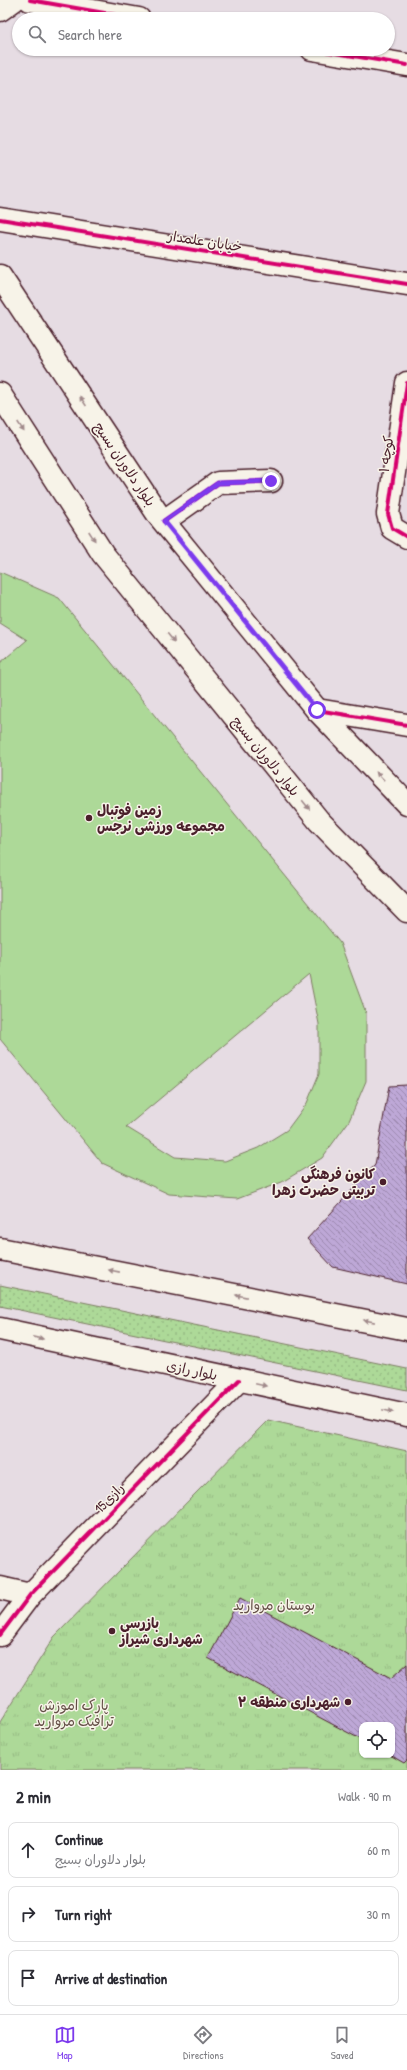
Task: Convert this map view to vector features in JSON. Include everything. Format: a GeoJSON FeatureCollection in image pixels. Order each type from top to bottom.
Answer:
{"type":"FeatureCollection","features":[{"type":"Feature","properties":{"kind":"main road"},"geometry":{"type":"LineString","coordinates":[[0,10],[14,0]]}},
{"type":"Feature","properties":{"kind":"main road"},"geometry":{"type":"LineString","coordinates":[[30,0],[99,12]]}},
{"type":"Feature","properties":{"kind":"main road"},"geometry":{"type":"LineString","coordinates":[[354,56],[407,65]]}},
{"type":"Feature","properties":{"kind":"main road","name":"خیابان علمدار"},"geometry":{"type":"LineString","coordinates":[[0,219],[407,284]]}},
{"type":"Feature","properties":{"kind":"main road","name":"بلوار دلاوران بسیج"},"geometry":{"type":"LineString","coordinates":[[0,276],[164,521],[317,710],[407,804]]}},
{"type":"Feature","properties":{"kind":"main road","name":"کوچه ۱"},"geometry":{"type":"LineString","coordinates":[[400,533],[388,514],[407,383]]}},
{"type":"Feature","properties":{"kind":"main road","name":"بلوار دلاوران بسیج"},"geometry":{"type":"LineString","coordinates":[[0,394],[103,554],[319,821],[407,911]]}},
{"type":"Feature","properties":{"kind":"main road"},"geometry":{"type":"LineString","coordinates":[[164,521],[218,483],[271,481]]}},
{"type":"Feature","properties":{"kind":"main road"},"geometry":{"type":"LineString","coordinates":[[317,710],[407,725]]}},
{"type":"Feature","properties":{"kind":"main road"},"geometry":{"type":"LineString","coordinates":[[0,1249],[407,1329]]}},
{"type":"Feature","properties":{"kind":"main road","name":"بلوار رازی"},"geometry":{"type":"LineString","coordinates":[[0,1329],[407,1415]]}},
{"type":"Feature","properties":{"kind":"main road","name":"15رازی"},"geometry":{"type":"LineString","coordinates":[[0,1636],[30,1595],[239,1380]]}},
{"type":"Feature","properties":{"kind":"main road"},"geometry":{"type":"LineString","coordinates":[[0,1588],[30,1595]]}},
{"type":"Feature","properties":{"kind":"green space","name":"زمین فوتبال مجموعه ورزشی نرجس"},"geometry":{"type":"Polygon","coordinates":[[[0,572],[59,598],[340,943],[366,1013],[366,1081],[349,1121],[322,1158],[282,1182],[237,1199],[169,1194],[102,1163],[0,1039],[0,663],[27,640],[0,623],[0,572]],[[309,974],[126,1127],[175,1157],[225,1161],[258,1148],[287,1130],[307,1103],[319,1074],[319,1024],[309,974]]]}},
{"type":"Feature","properties":{"kind":"green space"},"geometry":{"type":"Polygon","coordinates":[[[0,1285],[407,1369],[407,1390],[0,1306],[0,1285]]]}},
{"type":"Feature","properties":{"kind":"green space","name":"بوستان مروارید"},"geometry":{"type":"Polygon","coordinates":[[[268,1420],[407,1451],[407,1770],[0,1770],[0,1722],[54,1637],[268,1420]]]}},
{"type":"Feature","properties":{"kind":"building","name":"کانون فرهنگی تربیتی حضرت زهرا"},"geometry":{"type":"Polygon","coordinates":[[[407,1085],[407,1284],[333,1267],[307,1239],[375,1165],[389,1086],[407,1085]]]}},
{"type":"Feature","properties":{"kind":"building","name":"شهرداری منطقه ۲"},"geometry":{"type":"Polygon","coordinates":[[[240,1598],[391,1678],[407,1664],[407,1760],[404,1763],[395,1758],[395,1722],[359,1722],[359,1738],[208,1658],[240,1598]]]}},
{"type":"Feature","properties":{"kind":"cycle path"},"geometry":{"type":"LineString","coordinates":[[30,0],[99,12]]}},
{"type":"Feature","properties":{"kind":"cycle path"},"geometry":{"type":"LineString","coordinates":[[354,56],[407,65]]}},
{"type":"Feature","properties":{"kind":"cycle path"},"geometry":{"type":"LineString","coordinates":[[0,219],[407,284]]}},
{"type":"Feature","properties":{"kind":"cycle path"},"geometry":{"type":"LineString","coordinates":[[407,383],[388,514],[392,528],[407,537]]}},
{"type":"Feature","properties":{"kind":"cycle path"},"geometry":{"type":"LineString","coordinates":[[164,521],[218,483],[271,481]]}},
{"type":"Feature","properties":{"kind":"cycle path"},"geometry":{"type":"LineString","coordinates":[[317,710],[407,725]]}},
{"type":"Feature","properties":{"kind":"cycle path"},"geometry":{"type":"LineString","coordinates":[[0,1635],[30,1595],[239,1380]]}},
{"type":"Feature","properties":{"kind":"place","name":"زمین فوتبال مجموعه ورزشی نرجس"},"geometry":{"type":"Point","coordinates":[89,818]}},
{"type":"Feature","properties":{"kind":"place","name":"کانون فرهنگی تربیتی حضرت زهرا"},"geometry":{"type":"Point","coordinates":[383,1182]}},
{"type":"Feature","properties":{"kind":"place","name":"بازرسی شهرداری شیراز"},"geometry":{"type":"Point","coordinates":[112,1631]}},
{"type":"Feature","properties":{"kind":"place","name":"شهرداری منطقه ۲"},"geometry":{"type":"Point","coordinates":[348,1702]}},
{"type":"Feature","properties":{"kind":"route"},"geometry":{"type":"LineString","coordinates":[[271,481],[218,483],[164,521],[317,710]]}},
{"type":"Feature","properties":{"kind":"park label","name":"پارک اموزش ترافیک مروارید"},"geometry":{"type":"Point","coordinates":[74,1714]}}]}
